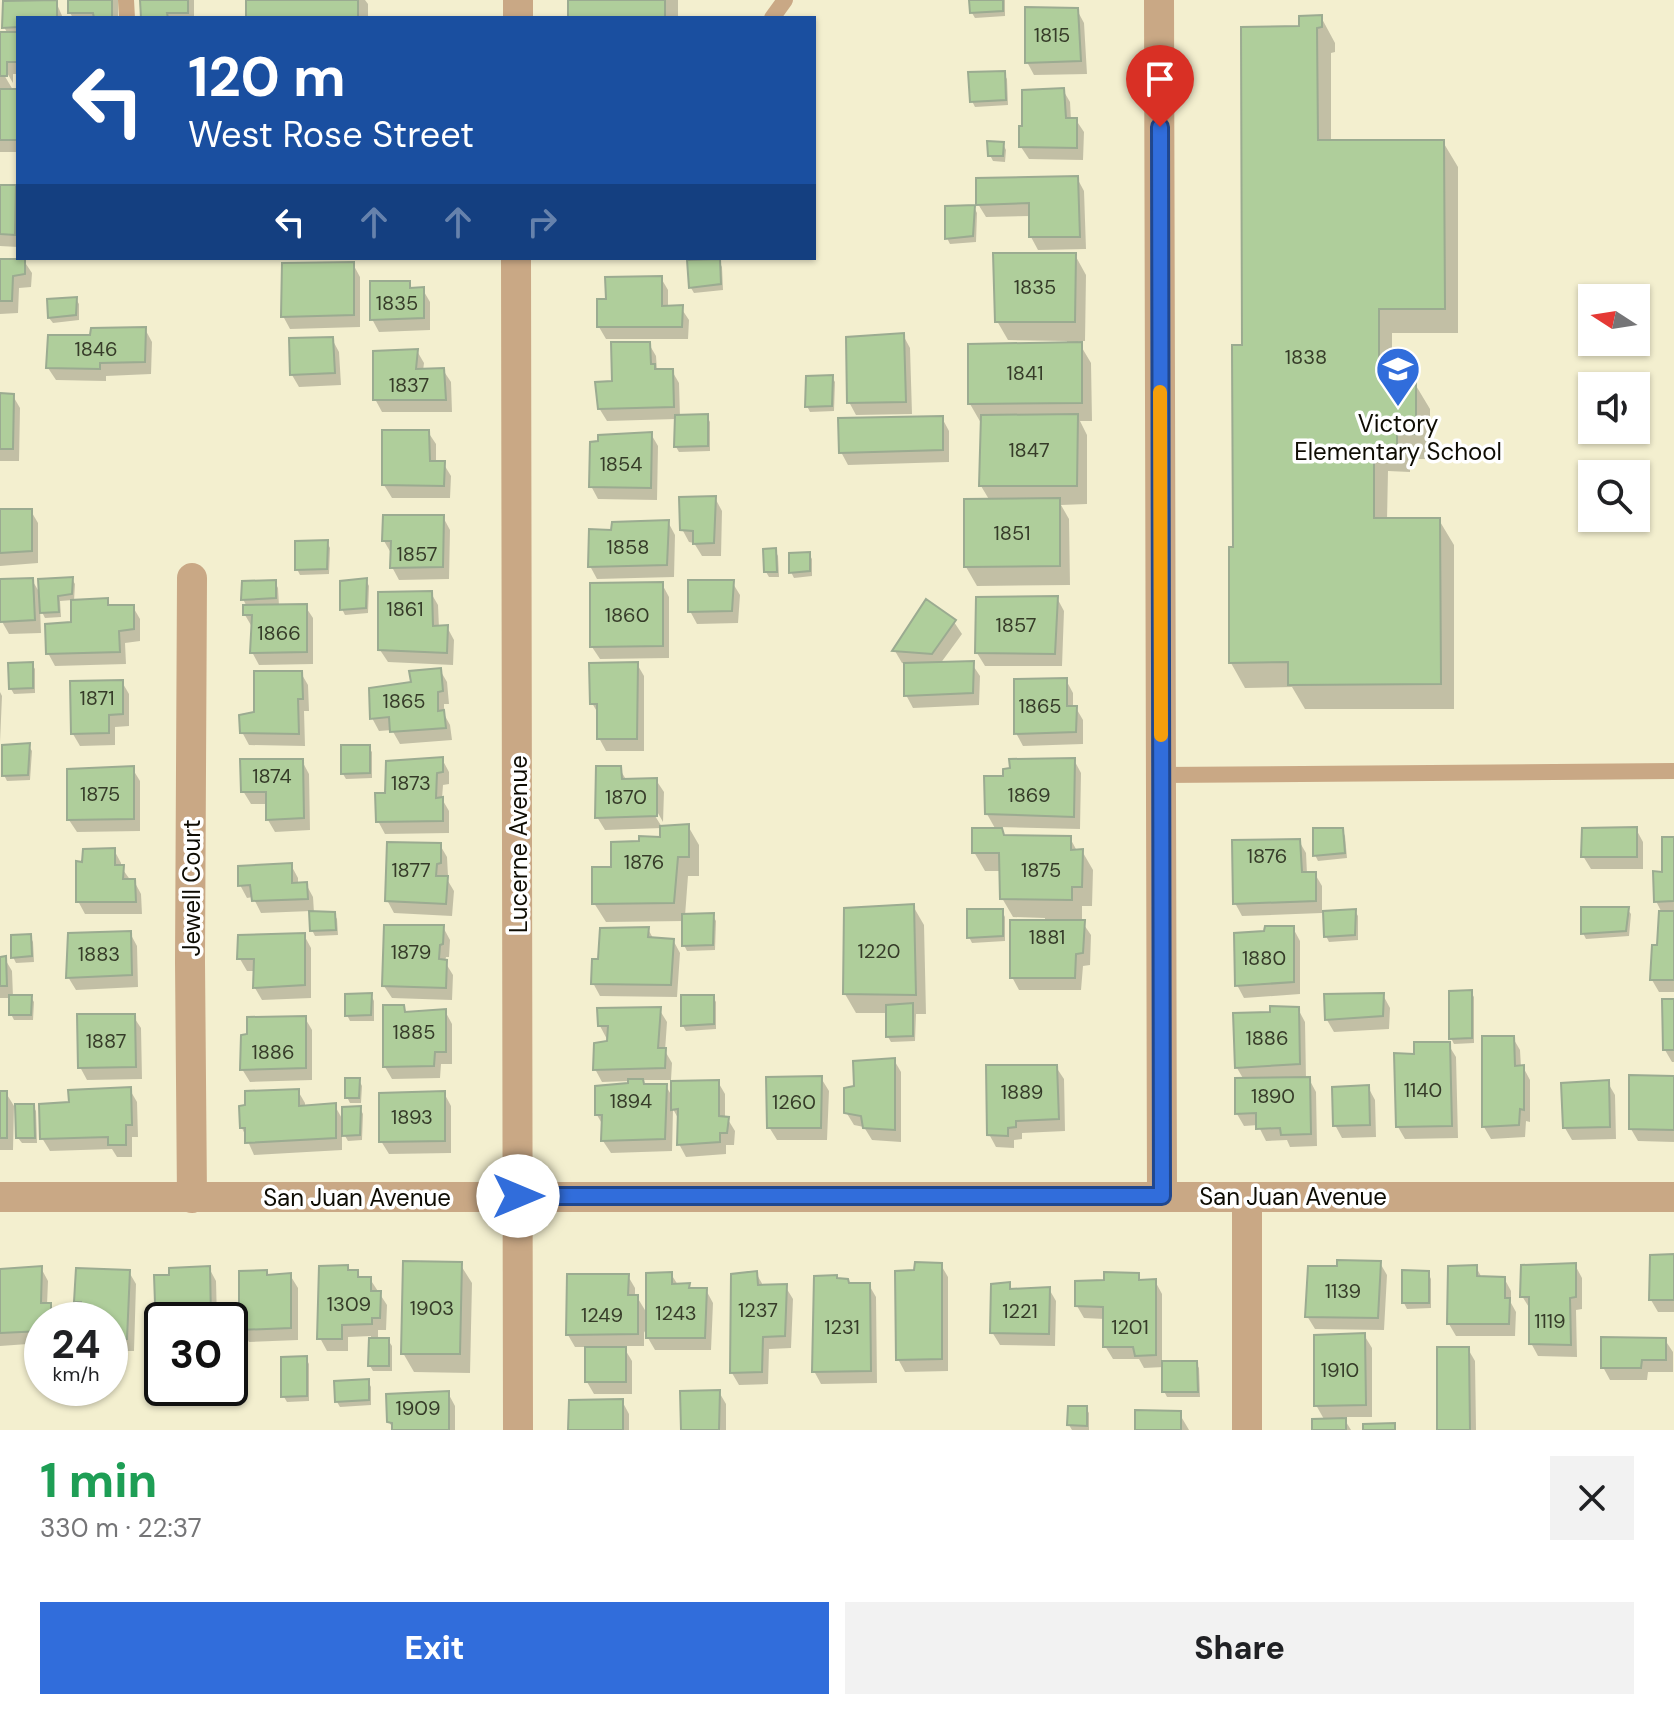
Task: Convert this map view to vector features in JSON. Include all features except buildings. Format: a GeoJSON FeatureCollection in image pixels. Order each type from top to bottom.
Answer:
{"type":"FeatureCollection","features":[{"type":"Feature","properties":{"kind":"street"},"geometry":{"type":"LineString","coordinates":[[1159,0],[1162,1196]]}},
{"type":"Feature","properties":{"kind":"street","name":"Lucerne Avenue"},"geometry":{"type":"LineString","coordinates":[[516,260],[518,1430]]}},
{"type":"Feature","properties":{"kind":"street","name":"Jewell Court"},"geometry":{"type":"LineString","coordinates":[[192,578],[192,1198]]}},
{"type":"Feature","properties":{"kind":"street","name":"San Juan Avenue"},"geometry":{"type":"LineString","coordinates":[[0,1197],[1674,1197]]}},
{"type":"Feature","properties":{"kind":"street"},"geometry":{"type":"LineString","coordinates":[[1247,1197],[1247,1430]]}},
{"type":"Feature","properties":{"kind":"lane"},"geometry":{"type":"LineString","coordinates":[[1161,775],[1674,771]]}},
{"type":"Feature","properties":{"kind":"slow traffic"},"geometry":{"type":"LineString","coordinates":[[1160,392],[1161,735]]}},
{"type":"Feature","properties":{"kind":"place","name":"Victory Elementary School"},"geometry":{"type":"Point","coordinates":[1398,408]}},
{"type":"Feature","properties":{"kind":"route"},"geometry":{"type":"LineString","coordinates":[[518,1196],[1162,1196],[1160,127]]}}]}
